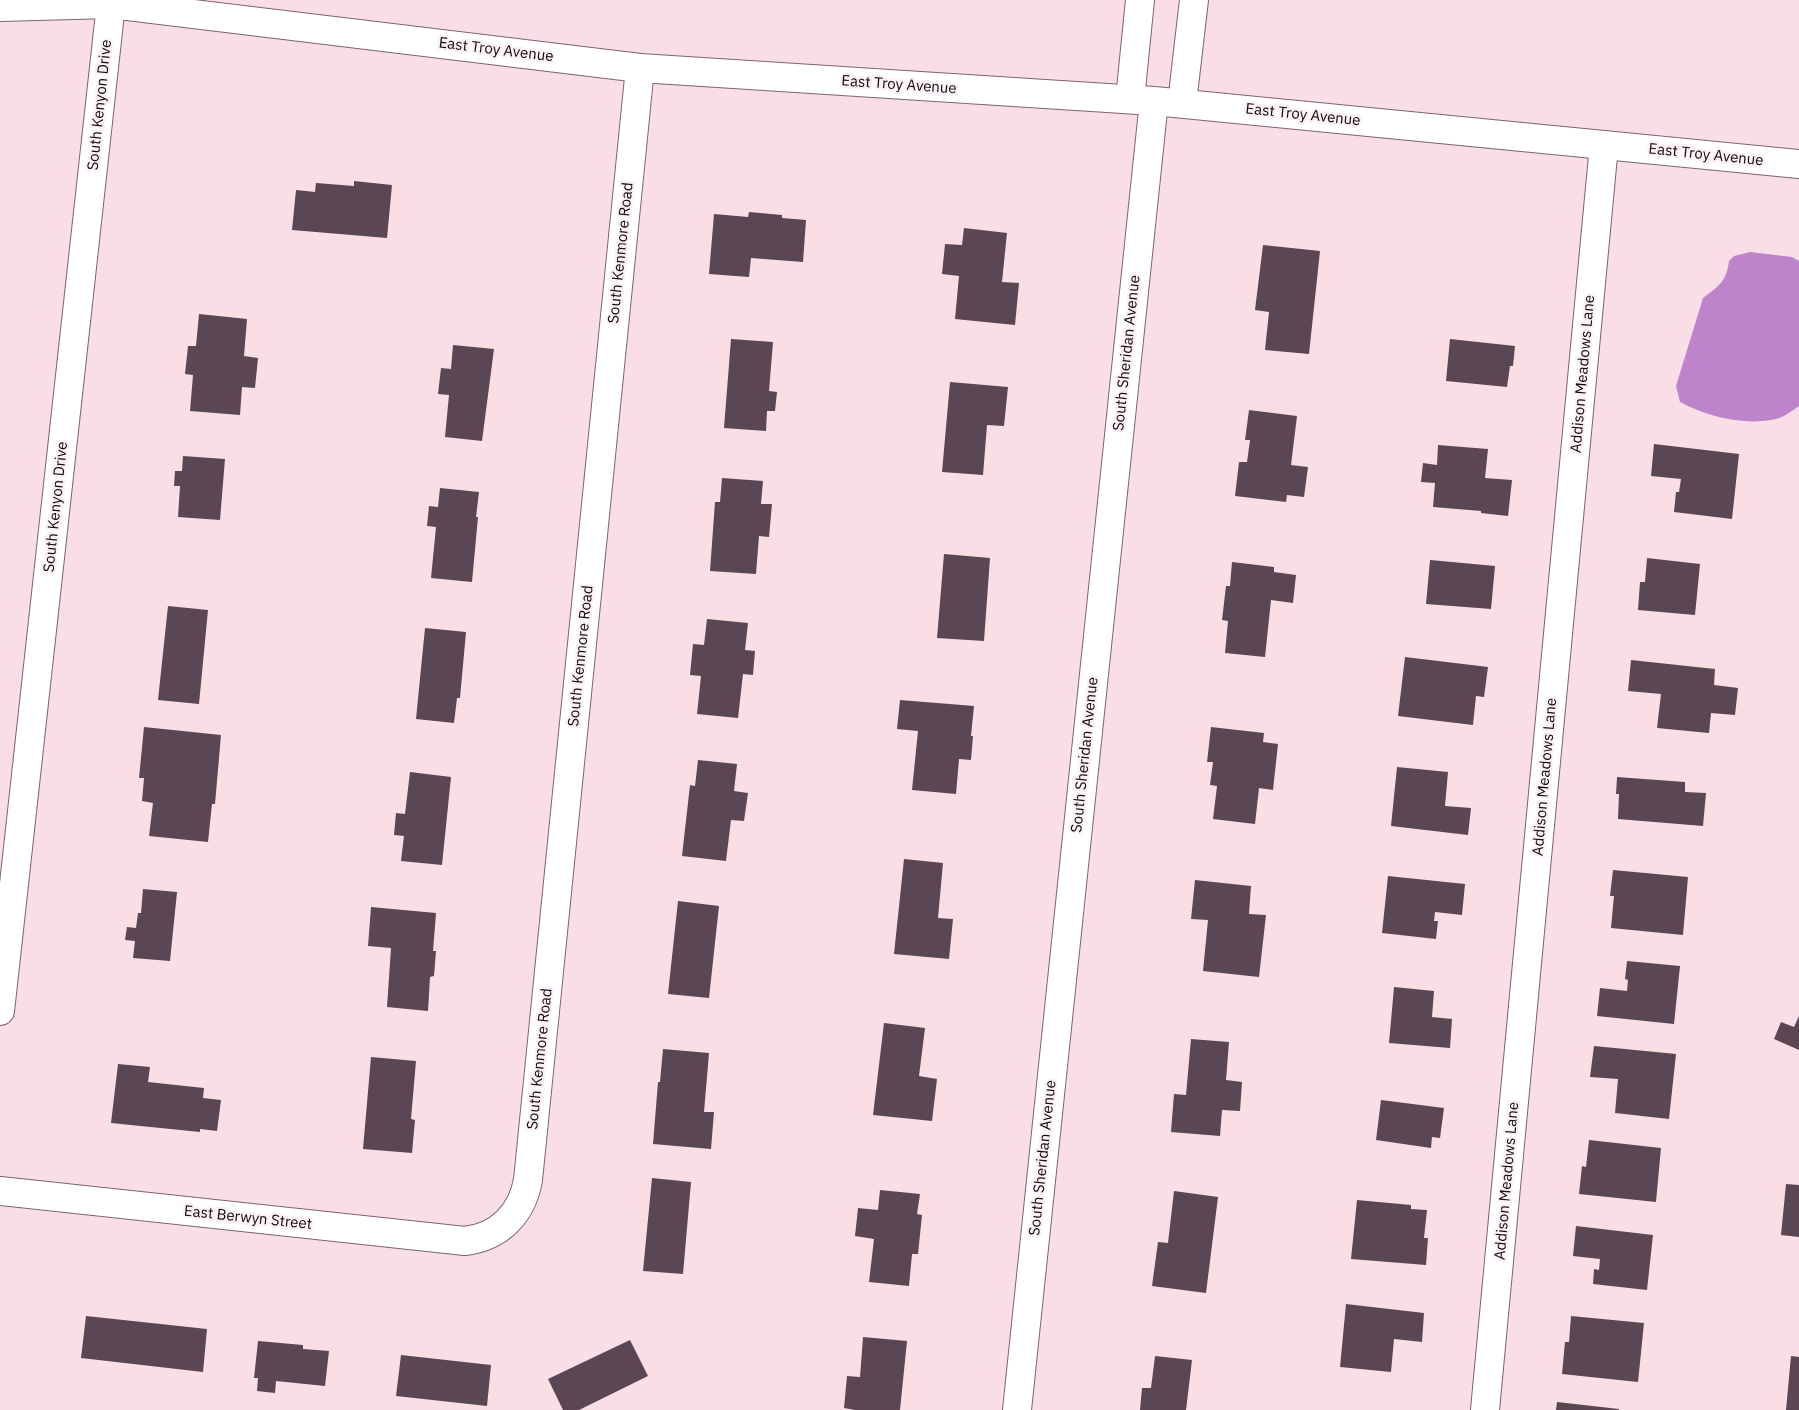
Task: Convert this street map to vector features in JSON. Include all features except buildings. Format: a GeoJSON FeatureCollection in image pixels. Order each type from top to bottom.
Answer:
{"type":"FeatureCollection","features":[{"type":"Feature","properties":{"kind":"street","name":"South Sheridan Avenue"},"geometry":{"type":"LineString","coordinates":[[1017,1410],[1142,100],[1140,0]]}},
{"type":"Feature","properties":{"kind":"street"},"geometry":{"type":"LineString","coordinates":[[1182,103],[1194,0]]}},
{"type":"Feature","properties":{"kind":"street","name":"East Troy Avenue"},"geometry":{"type":"LineString","coordinates":[[0,7],[129,3],[640,68],[1182,103],[1799,164]]}},
{"type":"Feature","properties":{"kind":"street","name":"South Kenyon Drive"},"geometry":{"type":"LineString","coordinates":[[0,1011],[129,3]]}},
{"type":"Feature","properties":{"kind":"street","name":"South Kenmore Road"},"geometry":{"type":"LineString","coordinates":[[495,1232],[504,1226],[518,1209],[526,1191],[528,1180],[640,68]]}},
{"type":"Feature","properties":{"kind":"street","name":"Addison Meadows Lane"},"geometry":{"type":"LineString","coordinates":[[1485,1410],[1604,145]]}},
{"type":"Feature","properties":{"kind":"street","name":"East Berwyn Street"},"geometry":{"type":"LineString","coordinates":[[0,1191],[465,1240],[475,1240],[495,1232]]}},
{"type":"Feature","properties":{"kind":"shaded area"},"geometry":{"type":"Polygon","coordinates":[[[1750,252],[1792,257],[1799,261],[1799,406],[1789,413],[1771,420],[1736,420],[1712,415],[1680,402],[1676,386],[1703,298],[1724,279],[1729,261],[1734,256],[1750,252]]]}}]}
